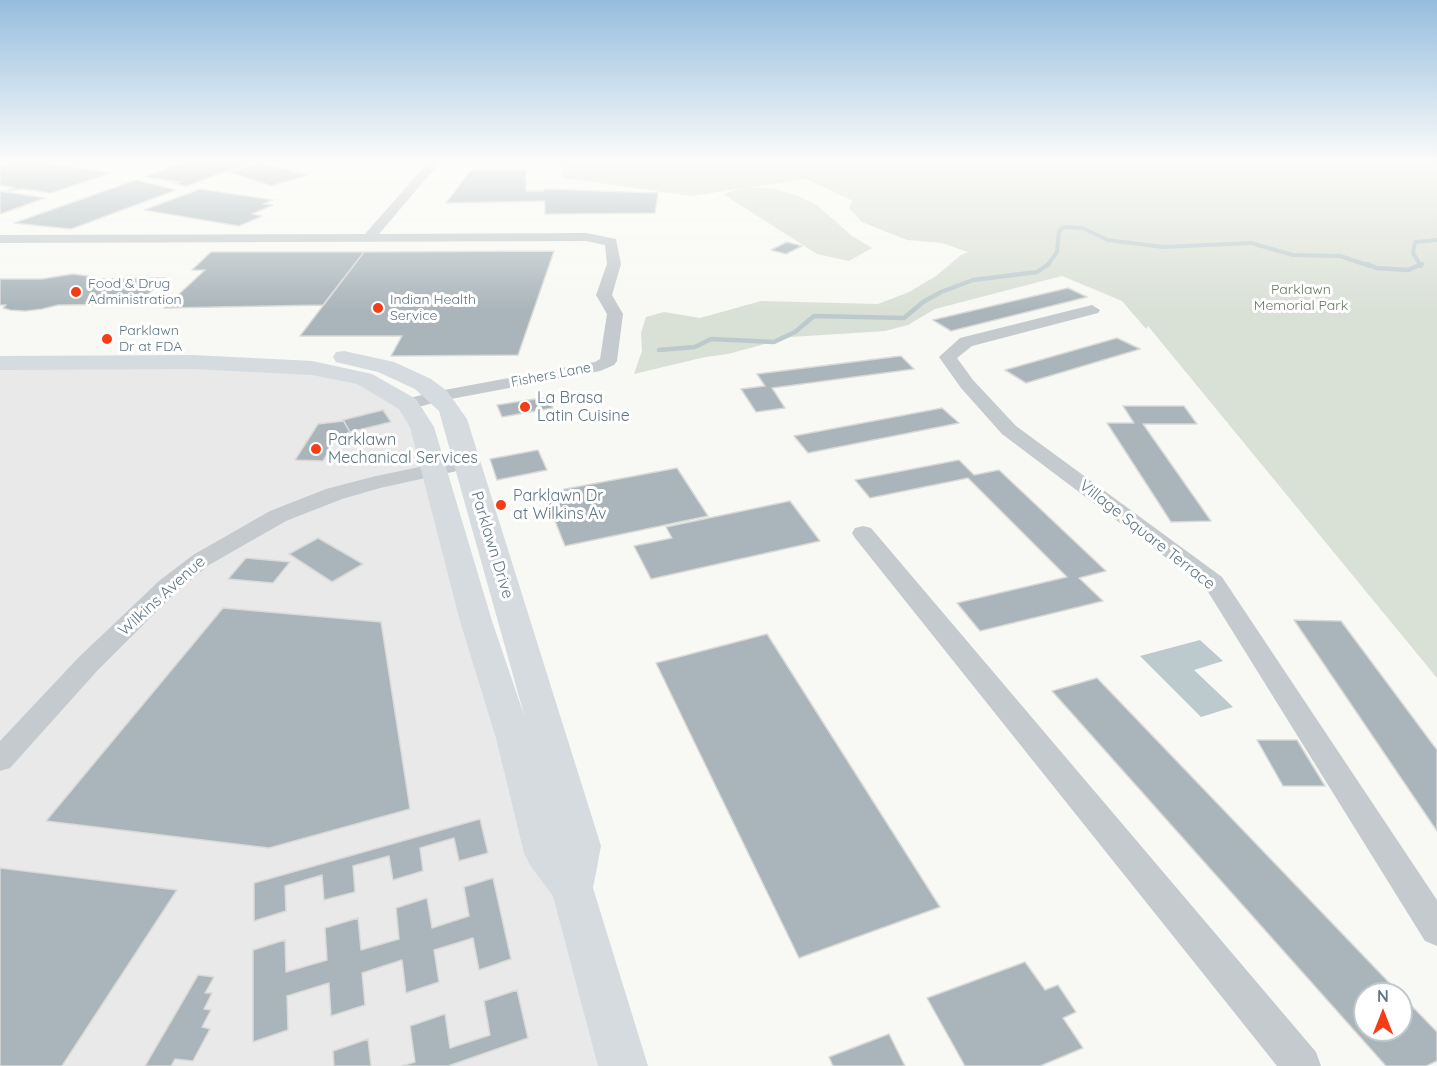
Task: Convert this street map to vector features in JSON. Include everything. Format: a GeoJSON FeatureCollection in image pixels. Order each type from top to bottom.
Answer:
{"type":"FeatureCollection","features":[{"type":"Feature","properties":{"kind":"main road","name":"Parklawn Drive"},"geometry":{"type":"LineString","coordinates":[[0,349],[242,348],[312,352],[353,358],[386,367],[423,384],[438,396],[450,409],[455,419],[581,846],[572,888]]}},
{"type":"Feature","properties":{"kind":"main road"},"geometry":{"type":"LineString","coordinates":[[0,363],[216,362],[312,368],[364,380],[408,404]]}},
{"type":"Feature","properties":{"kind":"main road","name":"Parklawn Drive"},"geometry":{"type":"LineString","coordinates":[[408,404],[422,426],[476,621],[514,738],[544,853],[572,888],[623,1066]]}},
{"type":"Feature","properties":{"kind":"street"},"geometry":{"type":"LineString","coordinates":[[368,238],[391,212]]}},
{"type":"Feature","properties":{"kind":"street","name":"Fishers Lane"},"geometry":{"type":"LineString","coordinates":[[0,239],[585,237],[610,242],[614,264],[604,295],[615,314],[608,361],[600,366],[438,396],[408,404]]}},
{"type":"Feature","properties":{"kind":"street","name":"Village Square Terrace"},"geometry":{"type":"LineString","coordinates":[[1092,310],[966,342],[948,357],[967,384],[1009,430],[1214,582],[1437,930]]}},
{"type":"Feature","properties":{"kind":"street","name":"Wilkins Avenue"},"geometry":{"type":"LineString","coordinates":[[0,760],[88,664],[168,586],[201,560],[278,516],[334,494],[433,469],[468,463]]}},
{"type":"Feature","properties":{"kind":"street"},"geometry":{"type":"LineString","coordinates":[[863,532],[1302,1066]]}},
{"type":"Feature","properties":{"kind":"shaded area"},"geometry":{"type":"Polygon","coordinates":[[[0,363],[341,373],[408,404],[623,1066],[0,1066],[0,363]]]}},
{"type":"Feature","properties":{"kind":"shaded area"},"geometry":{"type":"Polygon","coordinates":[[[1200,640],[1223,661],[1194,670],[1233,707],[1201,717],[1140,656],[1200,640]]]}},
{"type":"Feature","properties":{"kind":"green space","name":"Parklawn Memorial Park"},"geometry":{"type":"Polygon","coordinates":[[[751,212],[825,212],[852,236],[872,248],[849,261],[817,254],[751,212]]]}},
{"type":"Feature","properties":{"kind":"green space","name":"Parklawn Memorial Park"},"geometry":{"type":"Polygon","coordinates":[[[852,212],[1437,212],[1437,678],[1148,326],[1146,329],[1122,301],[1062,276],[935,309],[908,325],[885,331],[791,337],[728,354],[705,357],[634,374],[642,351],[641,333],[646,317],[664,312],[700,318],[761,301],[878,304],[909,292],[936,276],[968,252],[942,243],[907,240],[862,222],[852,212]]]}},
{"type":"Feature","properties":{"kind":"building"},"geometry":{"type":"Polygon","coordinates":[[[46,212],[117,212],[71,229],[14,223],[46,212]]]}},
{"type":"Feature","properties":{"kind":"building"},"geometry":{"type":"Polygon","coordinates":[[[154,212],[257,212],[252,214],[262,216],[239,226],[154,212]]]}},
{"type":"Feature","properties":{"kind":"building"},"geometry":{"type":"Polygon","coordinates":[[[545,212],[655,212],[655,213],[545,214],[545,212]]]}},
{"type":"Feature","properties":{"kind":"building"},"geometry":{"type":"Polygon","coordinates":[[[787,242],[802,246],[786,254],[771,250],[787,242]]]}},
{"type":"Feature","properties":{"kind":"building"},"geometry":{"type":"Polygon","coordinates":[[[554,251],[518,355],[391,356],[402,336],[300,336],[364,252],[554,251]]]}},
{"type":"Feature","properties":{"kind":"building"},"geometry":{"type":"Polygon","coordinates":[[[211,252],[364,252],[323,305],[164,308],[205,270],[192,270],[211,252]]]}},
{"type":"Feature","properties":{"kind":"building","name":"Food & Drug Administration"},"geometry":{"type":"Polygon","coordinates":[[[73,274],[94,277],[92,279],[166,278],[137,304],[58,305],[25,311],[10,310],[3,308],[6,305],[0,305],[0,279],[42,279],[73,274]]]}},
{"type":"Feature","properties":{"kind":"building"},"geometry":{"type":"Polygon","coordinates":[[[1068,288],[1087,297],[951,331],[933,320],[1068,288]]]}},
{"type":"Feature","properties":{"kind":"building"},"geometry":{"type":"Polygon","coordinates":[[[1117,338],[1140,349],[1026,383],[1005,370],[1117,338]]]}},
{"type":"Feature","properties":{"kind":"building"},"geometry":{"type":"Polygon","coordinates":[[[901,356],[914,369],[772,388],[785,408],[756,412],[741,389],[765,386],[757,374],[901,356]]]}},
{"type":"Feature","properties":{"kind":"building","name":"La Brasa Latin Cuisine"},"geometry":{"type":"Polygon","coordinates":[[[548,397],[553,408],[502,417],[497,405],[548,397]]]}},
{"type":"Feature","properties":{"kind":"building"},"geometry":{"type":"Polygon","coordinates":[[[1123,406],[1184,406],[1197,424],[1143,424],[1211,521],[1171,522],[1107,423],[1134,423],[1123,406]]]}},
{"type":"Feature","properties":{"kind":"building"},"geometry":{"type":"Polygon","coordinates":[[[942,408],[959,423],[808,453],[794,436],[942,408]]]}},
{"type":"Feature","properties":{"kind":"building"},"geometry":{"type":"Polygon","coordinates":[[[383,410],[391,422],[350,432],[343,420],[383,410]]]}},
{"type":"Feature","properties":{"kind":"building","name":"Parklawn Mechanical Services"},"geometry":{"type":"Polygon","coordinates":[[[344,421],[350,432],[336,438],[323,461],[295,460],[318,424],[344,421]]]}},
{"type":"Feature","properties":{"kind":"building"},"geometry":{"type":"Polygon","coordinates":[[[538,450],[547,470],[497,480],[490,459],[538,450]]]}},
{"type":"Feature","properties":{"kind":"building"},"geometry":{"type":"Polygon","coordinates":[[[959,460],[974,475],[999,470],[1106,571],[1079,578],[1103,601],[980,631],[957,603],[1067,577],[968,478],[870,498],[855,480],[959,460]]]}},
{"type":"Feature","properties":{"kind":"building"},"geometry":{"type":"Polygon","coordinates":[[[677,468],[708,516],[565,546],[544,493],[677,468]]]}},
{"type":"Feature","properties":{"kind":"building"},"geometry":{"type":"Polygon","coordinates":[[[790,501],[820,541],[651,579],[634,546],[672,538],[666,527],[790,501]]]}},
{"type":"Feature","properties":{"kind":"building"},"geometry":{"type":"Polygon","coordinates":[[[318,538],[363,564],[332,582],[289,554],[318,538]]]}},
{"type":"Feature","properties":{"kind":"building"},"geometry":{"type":"Polygon","coordinates":[[[246,558],[290,562],[273,583],[228,579],[246,558]]]}},
{"type":"Feature","properties":{"kind":"building"},"geometry":{"type":"Polygon","coordinates":[[[223,608],[381,622],[410,809],[269,848],[46,821],[223,608]]]}},
{"type":"Feature","properties":{"kind":"building"},"geometry":{"type":"Polygon","coordinates":[[[1294,620],[1341,621],[1437,750],[1437,831],[1294,620]]]}},
{"type":"Feature","properties":{"kind":"building"},"geometry":{"type":"Polygon","coordinates":[[[767,634],[940,907],[799,958],[656,663],[767,634]]]}},
{"type":"Feature","properties":{"kind":"building"},"geometry":{"type":"Polygon","coordinates":[[[1097,678],[1388,982],[1353,982],[1353,1029],[1052,691],[1097,678]]]}},
{"type":"Feature","properties":{"kind":"building"},"geometry":{"type":"Polygon","coordinates":[[[1257,740],[1297,740],[1325,786],[1283,786],[1257,740]]]}},
{"type":"Feature","properties":{"kind":"building"},"geometry":{"type":"Polygon","coordinates":[[[480,819],[488,853],[459,861],[454,838],[420,848],[423,871],[393,880],[389,856],[353,866],[355,892],[324,900],[322,875],[285,886],[286,911],[254,921],[254,883],[480,819]]]}},
{"type":"Feature","properties":{"kind":"building"},"geometry":{"type":"Polygon","coordinates":[[[0,868],[177,890],[62,1066],[0,1066],[0,868]]]}},
{"type":"Feature","properties":{"kind":"building"},"geometry":{"type":"Polygon","coordinates":[[[493,878],[511,959],[479,970],[473,938],[434,950],[439,982],[406,993],[402,960],[362,973],[365,1005],[331,1016],[329,983],[287,996],[288,1030],[253,1042],[253,950],[285,940],[286,972],[327,960],[325,928],[358,918],[361,950],[399,939],[396,908],[427,898],[432,928],[469,916],[464,887],[493,878]]]}},
{"type":"Feature","properties":{"kind":"building"},"geometry":{"type":"Polygon","coordinates":[[[1025,962],[1045,990],[1058,985],[1076,1012],[1063,1018],[1083,1048],[1040,1066],[965,1066],[927,998],[1025,962]]]}},
{"type":"Feature","properties":{"kind":"building"},"geometry":{"type":"Polygon","coordinates":[[[198,975],[214,977],[205,993],[212,993],[204,1009],[211,1010],[202,1027],[210,1029],[193,1061],[175,1059],[171,1066],[145,1066],[198,975]]]}},
{"type":"Feature","properties":{"kind":"building"},"geometry":{"type":"Polygon","coordinates":[[[517,990],[528,1038],[448,1066],[402,1066],[415,1062],[410,1026],[445,1014],[450,1048],[490,1035],[484,1001],[517,990]]]}},
{"type":"Feature","properties":{"kind":"building"},"geometry":{"type":"Polygon","coordinates":[[[1413,1007],[1437,1032],[1437,1061],[1426,1066],[1386,1066],[1365,1042],[1413,1042],[1413,1007]]]}},
{"type":"Feature","properties":{"kind":"building"},"geometry":{"type":"Polygon","coordinates":[[[889,1034],[905,1066],[833,1066],[829,1057],[889,1034]]]}},
{"type":"Feature","properties":{"kind":"building"},"geometry":{"type":"Polygon","coordinates":[[[368,1039],[371,1066],[334,1066],[333,1051],[368,1039]]]}},
{"type":"Feature","properties":{"kind":"waterway"},"geometry":{"type":"LineString","coordinates":[[1048,265],[1057,252],[1059,231],[1064,227],[1082,228],[1108,240],[1163,247],[1251,243],[1293,255],[1340,256],[1370,266]]}},
{"type":"Feature","properties":{"kind":"waterway"},"geometry":{"type":"LineString","coordinates":[[1420,265],[1413,253],[1415,242],[1437,240]]}},
{"type":"Feature","properties":{"kind":"waterway"},"geometry":{"type":"LineString","coordinates":[[1367,264],[1376,268],[1408,270],[1420,265]]}},
{"type":"Feature","properties":{"kind":"waterway"},"geometry":{"type":"LineString","coordinates":[[659,350],[695,347],[711,339],[774,342],[795,332],[814,316],[904,318],[923,302],[941,292],[973,280],[1037,272],[1048,265]]}},
{"type":"Feature","properties":{"kind":"place","name":"Food & Drug Administration"},"geometry":{"type":"Point","coordinates":[76,292]}},
{"type":"Feature","properties":{"kind":"place","name":"Indian Health Service"},"geometry":{"type":"Point","coordinates":[378,308]}},
{"type":"Feature","properties":{"kind":"place","name":"Parklawn Dr at FDA"},"geometry":{"type":"Point","coordinates":[107,339]}},
{"type":"Feature","properties":{"kind":"place","name":"La Brasa Latin Cuisine"},"geometry":{"type":"Point","coordinates":[525,407]}},
{"type":"Feature","properties":{"kind":"place","name":"Parklawn Mechanical Services"},"geometry":{"type":"Point","coordinates":[316,449]}},
{"type":"Feature","properties":{"kind":"place","name":"Parklawn Dr at Wilkins Av"},"geometry":{"type":"Point","coordinates":[501,505]}}]}
